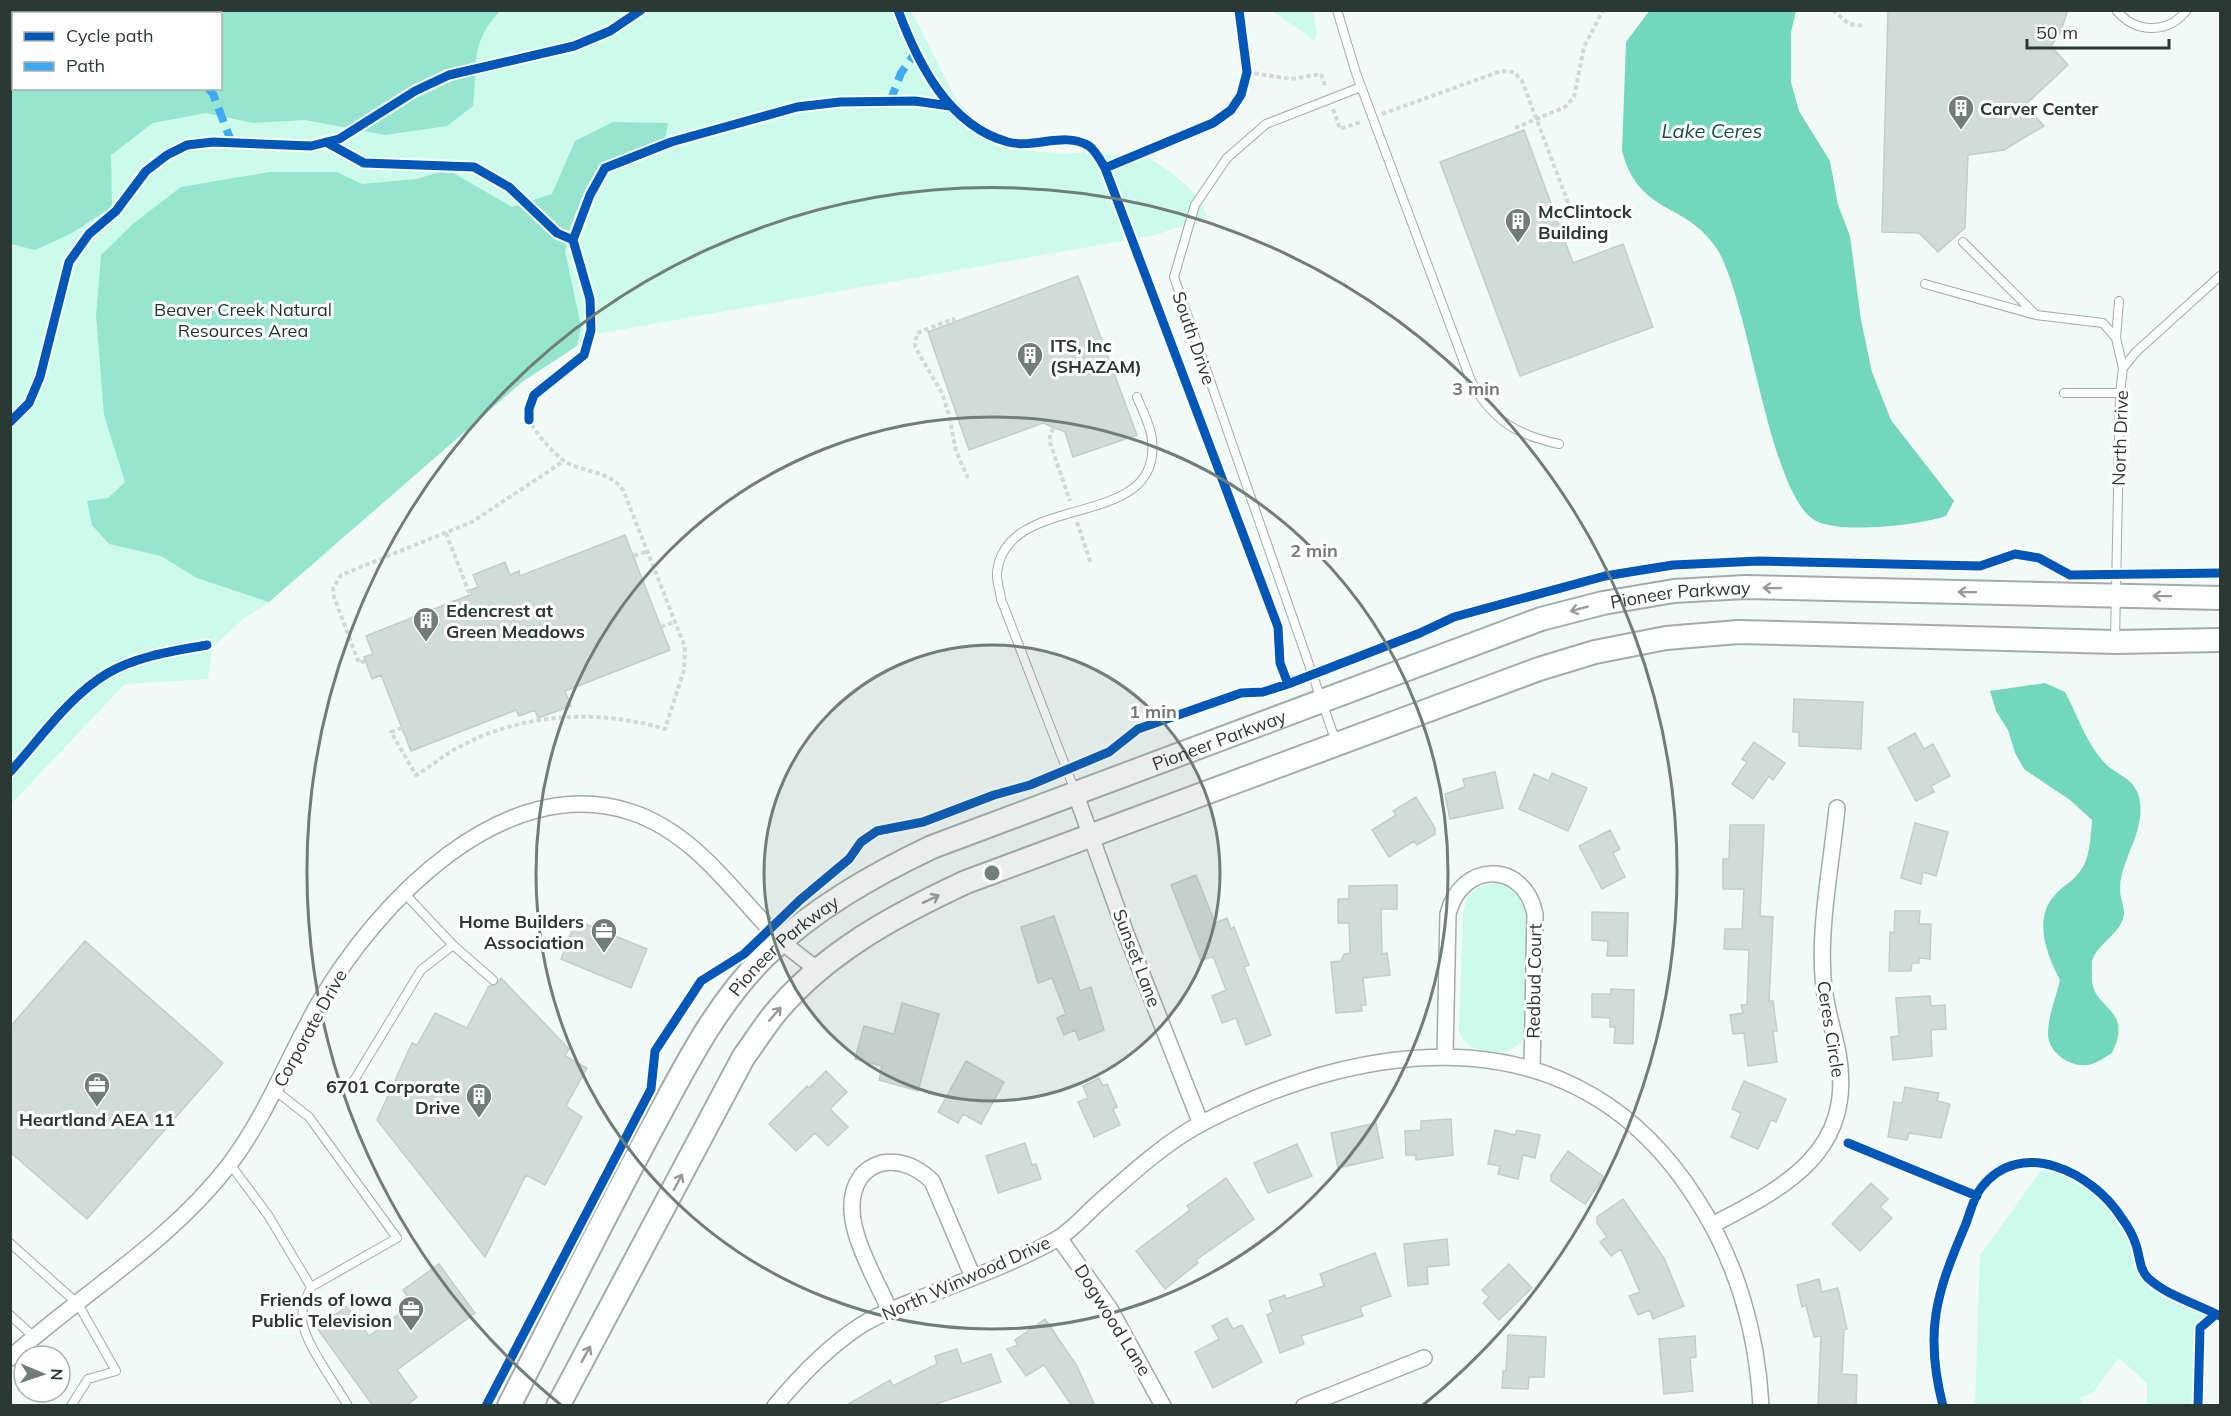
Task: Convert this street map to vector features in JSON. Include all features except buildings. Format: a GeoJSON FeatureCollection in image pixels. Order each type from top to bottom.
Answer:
{"type":"FeatureCollection","features":[{"type":"Feature","properties":{"kind":"street","name":"Pioneer Parkway"},"geometry":{"type":"LineString","coordinates":[[509,1406],[608,1210],[697,1045],[736,988],[782,941],[831,903],[899,862],[1075,792],[1540,619],[1603,603],[1674,591],[1745,587],[2220,597]]}},
{"type":"Feature","properties":{"kind":"street"},"geometry":{"type":"LineString","coordinates":[[558,1406],[743,1058],[773,1016],[819,970],[862,938],[912,907],[966,882],[1539,669],[1595,652],[1666,638],[1738,632],[2115,642],[2220,640]]}},
{"type":"Feature","properties":{"kind":"street","name":"Sunset Lane"},"geometry":{"type":"LineString","coordinates":[[1075,792],[1127,936],[1202,1124]]}},
{"type":"Feature","properties":{"kind":"street","name":"Corporate Drive"},"geometry":{"type":"LineString","coordinates":[[10,1358],[165,1235],[198,1203],[230,1164],[276,1091],[319,1004],[344,965],[373,928],[405,894],[441,862],[479,833],[515,814],[543,807],[573,804],[602,805],[631,812],[658,824],[683,839],[706,860],[782,941],[819,970]]}},
{"type":"Feature","properties":{"kind":"street","name":"Ceres Circle"},"geometry":{"type":"LineString","coordinates":[[1712,1225],[1790,1181],[1807,1165],[1822,1144],[1833,1121],[1840,1075],[1822,975],[1837,808]]}},
{"type":"Feature","properties":{"kind":"street","name":"Redbud Court"},"geometry":{"type":"LineString","coordinates":[[1445,1056],[1448,914],[1451,900],[1462,885],[1473,878],[1489,873],[1507,876],[1522,885],[1532,900],[1535,914],[1532,1069]]}},
{"type":"Feature","properties":{"kind":"street","name":"North Winwood Drive"},"geometry":{"type":"LineString","coordinates":[[775,1406],[830,1349],[861,1325],[1059,1238],[1136,1170],[1202,1124],[1269,1094],[1341,1070],[1376,1062],[1445,1056],[1484,1059],[1532,1069],[1572,1083],[1629,1119],[1661,1149],[1712,1225],[1733,1271],[1747,1315],[1758,1371],[1761,1406]]}},
{"type":"Feature","properties":{"kind":"street"},"geometry":{"type":"LineString","coordinates":[[890,1311],[851,1221],[849,1201],[862,1174],[876,1164],[892,1162],[908,1164],[921,1171],[932,1181],[973,1277]]}},
{"type":"Feature","properties":{"kind":"street","name":"Dogwood Lane"},"geometry":{"type":"LineString","coordinates":[[1059,1238],[1110,1309],[1163,1406]]}},
{"type":"Feature","properties":{"kind":"street"},"geometry":{"type":"LineString","coordinates":[[1304,1406],[1424,1358]]}},
{"type":"Feature","properties":{"kind":"lane"},"geometry":{"type":"LineString","coordinates":[[1337,10],[1361,87],[1471,381],[1481,400],[1504,423],[1533,439],[1559,444]]}},
{"type":"Feature","properties":{"kind":"lane"},"geometry":{"type":"LineString","coordinates":[[2116,10],[2137,26],[2155,29],[2172,24],[2187,10]]}},
{"type":"Feature","properties":{"kind":"lane","name":"South Drive"},"geometry":{"type":"LineString","coordinates":[[1337,744],[1261,533],[1174,277],[1195,205],[1227,158],[1266,124],[1361,87]]}},
{"type":"Feature","properties":{"kind":"lane"},"geometry":{"type":"LineString","coordinates":[[1963,242],[2037,315]]}},
{"type":"Feature","properties":{"kind":"lane","name":"North Drive"},"geometry":{"type":"LineString","coordinates":[[2115,642],[2120,393],[2123,368],[2136,352],[2220,276]]}},
{"type":"Feature","properties":{"kind":"lane"},"geometry":{"type":"LineString","coordinates":[[1925,284],[2037,315],[2103,323],[2116,338]]}},
{"type":"Feature","properties":{"kind":"lane"},"geometry":{"type":"LineString","coordinates":[[2119,301],[2116,338],[2123,368]]}},
{"type":"Feature","properties":{"kind":"lane"},"geometry":{"type":"LineString","coordinates":[[2064,393],[2120,393]]}},
{"type":"Feature","properties":{"kind":"lane"},"geometry":{"type":"LineString","coordinates":[[1075,792],[1001,599],[996,574],[1001,556],[1015,537],[1031,527],[1130,493],[1144,480],[1151,461],[1152,439],[1137,397]]}},
{"type":"Feature","properties":{"kind":"lane"},"geometry":{"type":"LineString","coordinates":[[405,894],[453,945],[493,980]]}},
{"type":"Feature","properties":{"kind":"lane"},"geometry":{"type":"LineString","coordinates":[[353,1082],[421,970],[453,945]]}},
{"type":"Feature","properties":{"kind":"lane"},"geometry":{"type":"LineString","coordinates":[[276,1091],[309,1117],[397,1238],[311,1287],[303,1305],[302,1320],[308,1338],[348,1406]]}},
{"type":"Feature","properties":{"kind":"lane"},"geometry":{"type":"LineString","coordinates":[[230,1164],[268,1215],[311,1287]]}},
{"type":"Feature","properties":{"kind":"lane"},"geometry":{"type":"LineString","coordinates":[[10,1243],[78,1304],[116,1371],[88,1379],[72,1406]]}},
{"type":"Feature","properties":{"kind":"lane"},"geometry":{"type":"LineString","coordinates":[[10,1315],[34,1337]]}},
{"type":"Feature","properties":{"kind":"path"},"geometry":{"type":"LineString","coordinates":[[1515,128],[1565,107],[1574,97],[1584,47],[1603,10]]}},
{"type":"Feature","properties":{"kind":"path"},"geometry":{"type":"LineString","coordinates":[[1833,10],[1849,24],[1865,26]]}},
{"type":"Feature","properties":{"kind":"path"},"geometry":{"type":"LineString","coordinates":[[1245,61],[1246,76],[1291,79],[1321,74],[1340,129],[1501,71],[1514,72],[1522,81],[1569,205]]}},
{"type":"Feature","properties":{"kind":"path"},"geometry":{"type":"LineString","coordinates":[[955,322],[953,319],[917,333],[915,347],[942,393],[950,415],[956,451],[968,478]]}},
{"type":"Feature","properties":{"kind":"path"},"geometry":{"type":"LineString","coordinates":[[402,728],[391,732],[416,775],[462,745],[517,724],[584,716],[629,720],[665,729],[686,659],[685,647],[619,483],[564,461],[529,420]]}},
{"type":"Feature","properties":{"kind":"path"},"geometry":{"type":"LineString","coordinates":[[1053,428],[1049,440],[1091,564]]}},
{"type":"Feature","properties":{"kind":"path"},"geometry":{"type":"LineString","coordinates":[[366,661],[359,663],[334,597],[336,580],[350,570],[446,533],[485,514],[564,461]]}},
{"type":"Feature","properties":{"kind":"path"},"geometry":{"type":"LineString","coordinates":[[446,533],[470,595]]}},
{"type":"Feature","properties":{"kind":"path"},"geometry":{"type":"LineString","coordinates":[[634,556],[648,551]]}},
{"type":"Feature","properties":{"kind":"path"},"geometry":{"type":"LineString","coordinates":[[661,627],[674,622]]}},
{"type":"Feature","properties":{"kind":"green space"},"geometry":{"type":"Polygon","coordinates":[[[11,10],[500,11],[483,34],[479,44],[473,106],[447,126],[385,135],[305,120],[253,123],[206,113],[153,123],[111,155],[112,207],[72,233],[35,250],[11,244],[11,10]]]}},
{"type":"Feature","properties":{"kind":"green space","name":"Beaver Creek Natural Resources Area"},"geometry":{"type":"Polygon","coordinates":[[[11,11],[911,11],[955,97],[990,138],[1019,150],[1063,154],[1096,151],[1128,158],[1144,155],[1164,167],[1189,188],[1207,216],[1156,235],[596,334],[522,382],[269,602],[243,619],[212,648],[208,679],[125,684],[11,804],[11,11]]]}},
{"type":"Feature","properties":{"kind":"green space"},"geometry":{"type":"Polygon","coordinates":[[[1272,11],[1313,11],[1317,34],[1314,40],[1272,11]]]}},
{"type":"Feature","properties":{"kind":"green space"},"geometry":{"type":"Polygon","coordinates":[[[613,122],[668,123],[665,139],[619,156],[599,167],[586,188],[571,225],[565,251],[581,327],[577,346],[522,382],[269,602],[197,578],[161,556],[109,544],[92,525],[87,501],[108,498],[125,482],[104,415],[96,315],[101,255],[134,223],[181,187],[270,172],[337,172],[362,184],[416,179],[448,170],[512,207],[552,194],[575,141],[613,122]]]}},
{"type":"Feature","properties":{"kind":"green space"},"geometry":{"type":"Polygon","coordinates":[[[1500,882],[1511,887],[1518,895],[1528,915],[1523,1039],[1509,1050],[1490,1052],[1471,1046],[1459,1032],[1463,913],[1467,898],[1478,887],[1500,882]]]}},
{"type":"Feature","properties":{"kind":"green space"},"geometry":{"type":"Polygon","coordinates":[[[2043,1168],[2073,1177],[2099,1194],[2110,1205],[2127,1231],[2141,1269],[2149,1283],[2169,1298],[2209,1316],[2196,1327],[2194,1405],[2147,1405],[2147,1383],[2119,1358],[2092,1393],[2080,1398],[2083,1405],[1975,1405],[1980,1255],[2043,1168]]]}},
{"type":"Feature","properties":{"kind":"water","name":"Lake Ceres"},"geometry":{"type":"Polygon","coordinates":[[[1650,10],[1796,11],[1791,32],[1791,82],[1799,111],[1830,161],[1838,205],[1850,236],[1861,320],[1872,372],[1891,420],[1954,501],[1946,516],[1900,525],[1843,527],[1816,521],[1800,505],[1785,476],[1761,396],[1740,310],[1729,275],[1717,249],[1705,234],[1651,198],[1640,187],[1630,172],[1622,151],[1626,42],[1650,10]]]}},
{"type":"Feature","properties":{"kind":"water"},"geometry":{"type":"Polygon","coordinates":[[[2045,683],[2065,692],[2096,752],[2107,765],[2135,787],[2140,802],[2139,824],[2120,886],[2124,910],[2123,920],[2096,952],[2092,962],[2093,987],[2115,1017],[2118,1038],[2112,1053],[2095,1063],[2085,1065],[2078,1065],[2063,1059],[2052,1048],[2049,1041],[2049,1020],[2060,980],[2047,949],[2043,926],[2048,905],[2057,892],[2078,874],[2084,865],[2092,820],[2070,800],[2024,769],[2015,753],[2008,730],[1996,711],[1990,691],[2045,683]]]}},
{"type":"Feature","properties":{"kind":"marked path"},"geometry":{"type":"LineString","coordinates":[[890,102],[901,73],[916,52]]}},
{"type":"Feature","properties":{"kind":"marked path"},"geometry":{"type":"LineString","coordinates":[[210,90],[231,141]]}},
{"type":"Feature","properties":{"kind":"cycle path"},"geometry":{"type":"LineString","coordinates":[[10,422],[29,403],[40,377],[69,262],[89,234],[116,211],[146,171],[167,155],[187,145],[213,142],[311,146],[339,139],[415,91],[449,75],[574,46],[610,31],[641,10]]}},
{"type":"Feature","properties":{"kind":"cycle path"},"geometry":{"type":"LineString","coordinates":[[898,10],[915,51],[938,90],[969,122],[987,134],[1018,144],[1060,140],[1080,142],[1089,146],[1102,162],[1278,627],[1280,663],[1288,684]]}},
{"type":"Feature","properties":{"kind":"cycle path"},"geometry":{"type":"LineString","coordinates":[[1105,168],[1213,123],[1231,110],[1241,95],[1247,72],[1239,10]]}},
{"type":"Feature","properties":{"kind":"cycle path"},"geometry":{"type":"LineString","coordinates":[[529,420],[529,409],[534,395],[584,355],[591,330],[590,299],[573,240],[590,195],[605,168],[671,142],[797,107],[840,102],[915,101],[950,106]]}},
{"type":"Feature","properties":{"kind":"cycle path"},"geometry":{"type":"LineString","coordinates":[[326,142],[364,163],[474,167],[509,187],[557,233],[573,240]]}},
{"type":"Feature","properties":{"kind":"cycle path"},"geometry":{"type":"LineString","coordinates":[[486,1406],[651,1089],[655,1051],[701,981],[744,954],[800,900],[849,859],[861,842],[877,831],[923,822],[994,795],[1030,785],[1109,752],[1138,729],[1241,693],[1263,692],[1288,684],[1420,633],[1454,617],[1605,576],[1673,565],[1759,561],[1980,566],[2015,554],[2039,558],[2070,575],[2220,573]]}},
{"type":"Feature","properties":{"kind":"cycle path"},"geometry":{"type":"LineString","coordinates":[[10,772],[68,706],[108,673],[143,658],[207,645]]}},
{"type":"Feature","properties":{"kind":"cycle path"},"geometry":{"type":"LineString","coordinates":[[1848,1143],[1977,1196]]}},
{"type":"Feature","properties":{"kind":"cycle path"},"geometry":{"type":"LineString","coordinates":[[1943,1406],[1934,1356],[1934,1334],[1940,1293],[1978,1192],[1997,1173],[2016,1164],[2035,1163],[2056,1166],[2093,1187],[2109,1201],[2128,1227],[2135,1241],[2143,1271],[2148,1278],[2173,1295],[2220,1316]]}},
{"type":"Feature","properties":{"kind":"cycle path"},"geometry":{"type":"LineString","coordinates":[[2198,1406],[2200,1328],[2216,1314]]}},
{"type":"Feature","properties":{"kind":"place","name":"Carver Center"},"geometry":{"type":"Point","coordinates":[1961,131]}},
{"type":"Feature","properties":{"kind":"place","name":"McClintock Building"},"geometry":{"type":"Point","coordinates":[1518,244]}},
{"type":"Feature","properties":{"kind":"place","name":"ITS, Inc (SHAZAM)"},"geometry":{"type":"Point","coordinates":[1030,378]}},
{"type":"Feature","properties":{"kind":"place","name":"Edencrest at Green Meadows"},"geometry":{"type":"Point","coordinates":[426,643]}},
{"type":"Feature","properties":{"kind":"place","name":"Home Builders Association"},"geometry":{"type":"Point","coordinates":[604,954]}},
{"type":"Feature","properties":{"kind":"place","name":"Heartland AEA 11"},"geometry":{"type":"Point","coordinates":[97,1108]}},
{"type":"Feature","properties":{"kind":"place","name":"6701 Corporate Drive"},"geometry":{"type":"Point","coordinates":[479,1119]}},
{"type":"Feature","properties":{"kind":"place","name":"Friends of Iowa Public Television"},"geometry":{"type":"Point","coordinates":[411,1332]}}]}
